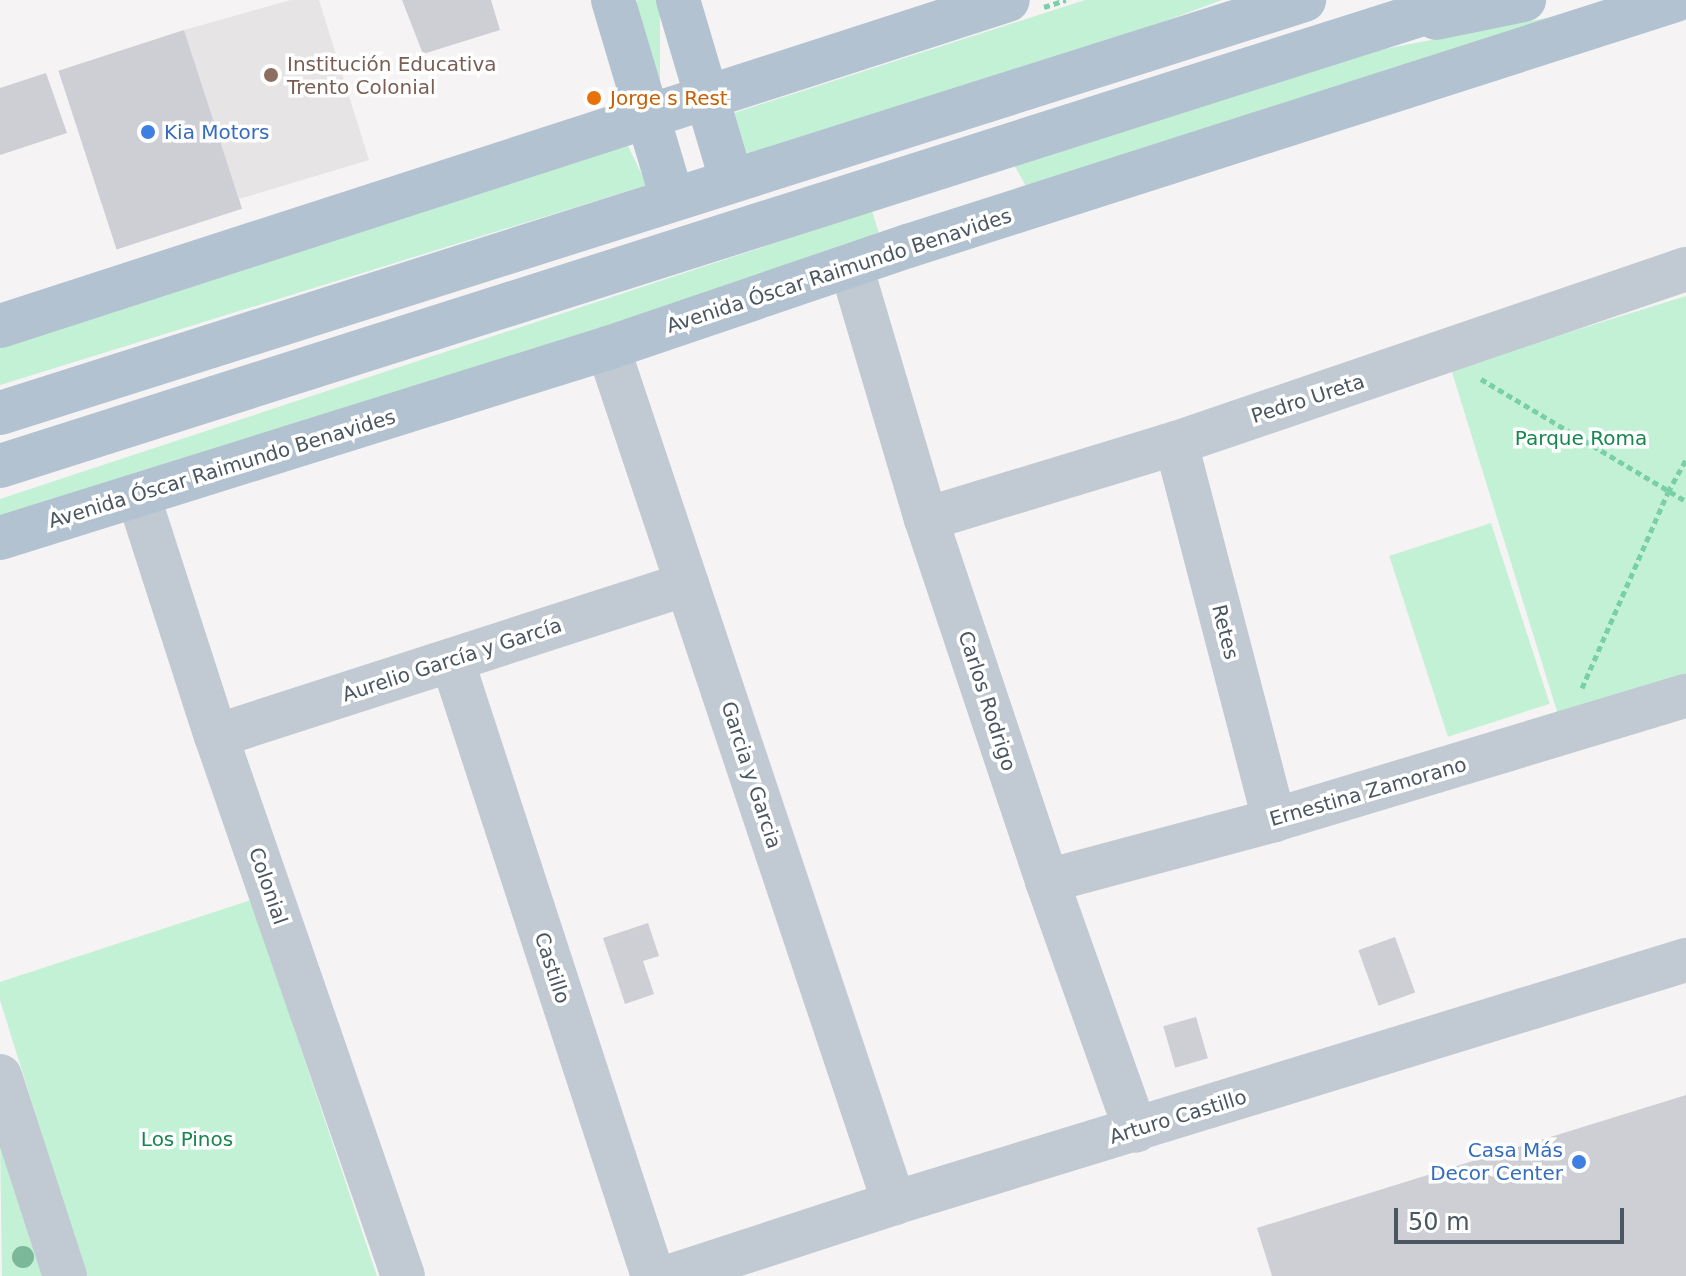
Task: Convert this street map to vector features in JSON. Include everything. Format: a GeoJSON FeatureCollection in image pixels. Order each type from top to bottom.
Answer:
{"type":"FeatureCollection","features":[{"type":"Feature","properties":{"kind":"main road"},"geometry":{"type":"LineString","coordinates":[[613,0],[645,117],[672,198]]}},
{"type":"Feature","properties":{"kind":"main road"},"geometry":{"type":"LineString","coordinates":[[678,0],[731,179]]}},
{"type":"Feature","properties":{"kind":"main road"},"geometry":{"type":"LineString","coordinates":[[0,326],[1008,0]]}},
{"type":"Feature","properties":{"kind":"main road"},"geometry":{"type":"LineString","coordinates":[[0,466],[1466,0]]}},
{"type":"Feature","properties":{"kind":"main road"},"geometry":{"type":"LineString","coordinates":[[1347,36],[1524,0]]}},
{"type":"Feature","properties":{"kind":"main road","name":"Avenida Óscar Raimundo Benavides"},"geometry":{"type":"LineString","coordinates":[[0,538],[608,348],[851,266],[1676,0]]}},
{"type":"Feature","properties":{"kind":"main road"},"geometry":{"type":"LineString","coordinates":[[0,413],[1288,4]]}},
{"type":"Feature","properties":{"kind":"street","name":"Carlos Rodrigo"},"geometry":{"type":"LineString","coordinates":[[851,266],[926,519],[1047,881],[1136,1131]]}},
{"type":"Feature","properties":{"kind":"street","name":"Pedro Ureta"},"geometry":{"type":"LineString","coordinates":[[926,519],[1176,443],[1686,269]]}},
{"type":"Feature","properties":{"kind":"street","name":"Garcia y Garcia"},"geometry":{"type":"LineString","coordinates":[[608,348],[894,1203]]}},
{"type":"Feature","properties":{"kind":"street","name":"Retes"},"geometry":{"type":"LineString","coordinates":[[1176,443],[1274,820]]}},
{"type":"Feature","properties":{"kind":"street","name":"Colonial"},"geometry":{"type":"LineString","coordinates":[[138,495],[216,736],[403,1276]]}},
{"type":"Feature","properties":{"kind":"street","name":"Aurelio García y García"},"geometry":{"type":"LineString","coordinates":[[216,736],[687,584]]}},
{"type":"Feature","properties":{"kind":"street","name":"Castillo"},"geometry":{"type":"LineString","coordinates":[[452,660],[653,1276]]}},
{"type":"Feature","properties":{"kind":"street","name":"Ernestina Zamorano"},"geometry":{"type":"LineString","coordinates":[[1047,881],[1274,820],[1686,696]]}},
{"type":"Feature","properties":{"kind":"street","name":"Arturo Castillo"},"geometry":{"type":"LineString","coordinates":[[671,1276],[894,1203],[1686,960]]}},
{"type":"Feature","properties":{"kind":"street"},"geometry":{"type":"LineString","coordinates":[[0,1076],[65,1276]]}},
{"type":"Feature","properties":{"kind":"path"},"geometry":{"type":"LineString","coordinates":[[1441,355],[1686,501]]}},
{"type":"Feature","properties":{"kind":"path"},"geometry":{"type":"LineString","coordinates":[[1562,735],[1668,492],[1686,460]]}},
{"type":"Feature","properties":{"kind":"shaded area","name":"Institución Educativa Trento Colonial"},"geometry":{"type":"Polygon","coordinates":[[[291,0],[319,0],[369,160],[239,199],[184,30],[291,0]]]}},
{"type":"Feature","properties":{"kind":"green space"},"geometry":{"type":"Polygon","coordinates":[[[637,0],[660,0],[660,79],[637,79],[637,0]]]}},
{"type":"Feature","properties":{"kind":"green space"},"geometry":{"type":"Polygon","coordinates":[[[1085,0],[1222,0],[1062,59],[755,154],[742,152],[734,113],[1085,0]]]}},
{"type":"Feature","properties":{"kind":"green space"},"geometry":{"type":"Polygon","coordinates":[[[1598,8],[1031,195],[1013,163],[1317,62],[1598,8]]]}},
{"type":"Feature","properties":{"kind":"green space"},"geometry":{"type":"Polygon","coordinates":[[[626,142],[647,185],[0,385],[0,347],[626,142]]]}},
{"type":"Feature","properties":{"kind":"green space"},"geometry":{"type":"Polygon","coordinates":[[[872,211],[881,240],[0,523],[0,499],[872,211]]]}},
{"type":"Feature","properties":{"kind":"green space","name":"Parque Roma"},"geometry":{"type":"Polygon","coordinates":[[[1686,296],[1686,682],[1560,721],[1451,369],[1686,296]]]}},
{"type":"Feature","properties":{"kind":"green space"},"geometry":{"type":"Polygon","coordinates":[[[1491,523],[1550,704],[1448,737],[1389,556],[1491,523]]]}},
{"type":"Feature","properties":{"kind":"green space","name":"Los Pinos"},"geometry":{"type":"Polygon","coordinates":[[[251,900],[377,1276],[86,1276],[0,1000],[0,982],[251,900]]]}},
{"type":"Feature","properties":{"kind":"green space"},"geometry":{"type":"Polygon","coordinates":[[[0,1135],[45,1276],[2,1276],[0,1135]]]}},
{"type":"Feature","properties":{"kind":"building"},"geometry":{"type":"Polygon","coordinates":[[[402,0],[491,0],[500,30],[423,54],[402,0]]]}},
{"type":"Feature","properties":{"kind":"building","name":"Kia Motors"},"geometry":{"type":"Polygon","coordinates":[[[184,30],[242,209],[117,250],[58,71],[184,30]]]}},
{"type":"Feature","properties":{"kind":"building"},"geometry":{"type":"Polygon","coordinates":[[[46,73],[67,133],[0,155],[0,88],[46,73]]]}},
{"type":"Feature","properties":{"kind":"building"},"geometry":{"type":"Polygon","coordinates":[[[648,923],[659,956],[643,961],[654,994],[625,1004],[603,938],[648,923]]]}},
{"type":"Feature","properties":{"kind":"building"},"geometry":{"type":"Polygon","coordinates":[[[1395,937],[1415,992],[1379,1006],[1358,950],[1395,937]]]}},
{"type":"Feature","properties":{"kind":"building"},"geometry":{"type":"Polygon","coordinates":[[[1196,1017],[1208,1058],[1175,1068],[1163,1026],[1196,1017]]]}},
{"type":"Feature","properties":{"kind":"building","name":"Casa Más Decor Center"},"geometry":{"type":"Polygon","coordinates":[[[1686,1095],[1686,1276],[1272,1276],[1257,1228],[1686,1095]]]}},
{"type":"Feature","properties":{"kind":"place","name":"Institución Educativa Trento Colonial"},"geometry":{"type":"Point","coordinates":[271,75]}},
{"type":"Feature","properties":{"kind":"place","name":"Jorge s Rest"},"geometry":{"type":"Point","coordinates":[594,98]}},
{"type":"Feature","properties":{"kind":"place","name":"Kia Motors"},"geometry":{"type":"Point","coordinates":[148,132]}},
{"type":"Feature","properties":{"kind":"place","name":"Casa Más Decor Center"},"geometry":{"type":"Point","coordinates":[1579,1162]}}]}
